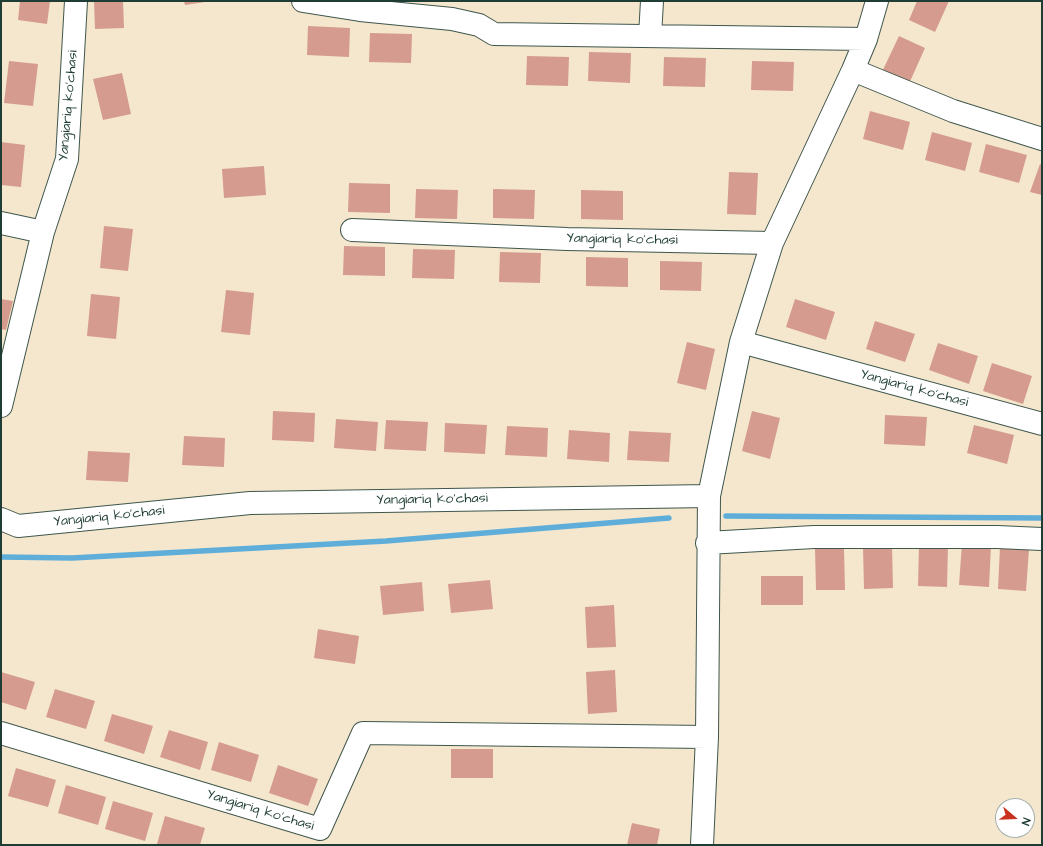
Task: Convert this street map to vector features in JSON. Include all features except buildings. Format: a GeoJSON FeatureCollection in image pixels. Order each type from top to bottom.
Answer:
{"type":"FeatureCollection","features":[{"type":"Feature","properties":{"kind":"street","name":"Yangiariq ko'chasi"},"geometry":{"type":"LineString","coordinates":[[1,406],[43,232],[67,159],[76,1]]}},
{"type":"Feature","properties":{"kind":"street"},"geometry":{"type":"LineString","coordinates":[[303,1],[360,10],[419,8],[479,25],[494,34],[866,39]]}},
{"type":"Feature","properties":{"kind":"street"},"geometry":{"type":"LineString","coordinates":[[650,36],[652,1]]}},
{"type":"Feature","properties":{"kind":"street"},"geometry":{"type":"LineString","coordinates":[[702,845],[707,737],[707,543],[709,496],[740,342],[772,243],[853,70],[866,39],[877,1]]}},
{"type":"Feature","properties":{"kind":"street"},"geometry":{"type":"LineString","coordinates":[[853,70],[953,111],[1042,139]]}},
{"type":"Feature","properties":{"kind":"street"},"geometry":{"type":"LineString","coordinates":[[1,223],[43,232]]}},
{"type":"Feature","properties":{"kind":"street","name":"Yangiariq ko'chasi"},"geometry":{"type":"LineString","coordinates":[[352,230],[567,239],[772,243]]}},
{"type":"Feature","properties":{"kind":"street","name":"Yangiariq ko'chasi"},"geometry":{"type":"LineString","coordinates":[[740,342],[1042,424]]}},
{"type":"Feature","properties":{"kind":"street","name":"Yangiariq ko'chasi"},"geometry":{"type":"LineString","coordinates":[[1,519],[18,526],[250,503],[709,496]]}},
{"type":"Feature","properties":{"kind":"street"},"geometry":{"type":"LineString","coordinates":[[707,543],[814,537],[997,537],[1042,539]]}},
{"type":"Feature","properties":{"kind":"street","name":"Yangiariq ko'chasi"},"geometry":{"type":"LineString","coordinates":[[1,733],[320,829],[363,733],[707,737]]}},
{"type":"Feature","properties":{"kind":"waterway"},"geometry":{"type":"LineString","coordinates":[[726,516],[1042,518]]}},
{"type":"Feature","properties":{"kind":"waterway"},"geometry":{"type":"LineString","coordinates":[[1,557],[72,558],[386,541],[669,518]]}}]}
